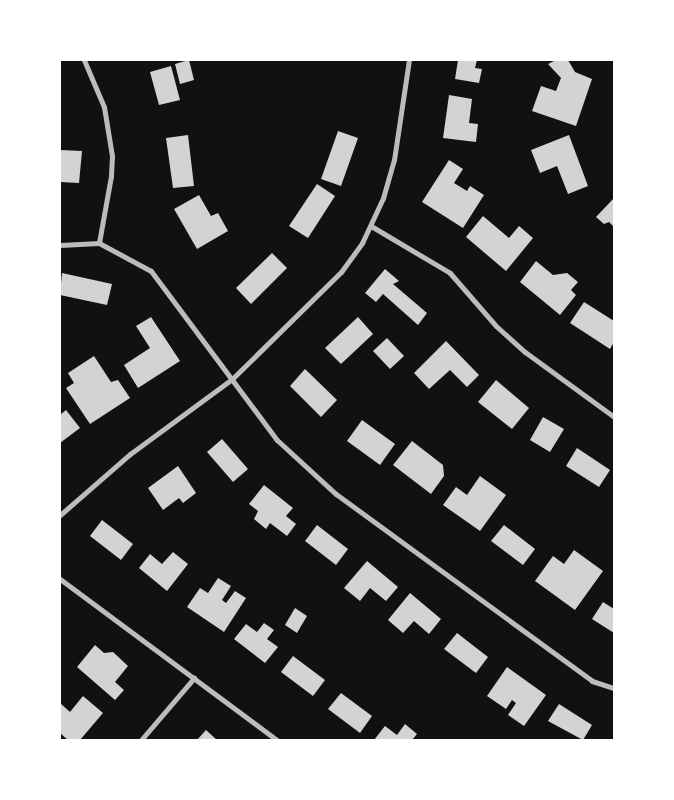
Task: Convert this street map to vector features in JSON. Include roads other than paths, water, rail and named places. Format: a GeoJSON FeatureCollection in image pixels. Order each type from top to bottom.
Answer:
{"type":"FeatureCollection","features":[{"type":"Feature","properties":{"kind":"street"},"geometry":{"type":"LineString","coordinates":[[84,60],[104,107],[112,156],[111,176],[99,243]]}},
{"type":"Feature","properties":{"kind":"street"},"geometry":{"type":"LineString","coordinates":[[60,515],[130,454],[232,379],[341,272],[372,226],[394,160],[409,60]]}},
{"type":"Feature","properties":{"kind":"street"},"geometry":{"type":"LineString","coordinates":[[372,226],[442,267],[496,326],[525,352],[614,417]]}},
{"type":"Feature","properties":{"kind":"street"},"geometry":{"type":"LineString","coordinates":[[60,245],[99,243],[151,271],[278,440],[336,494],[592,681],[614,688]]}},
{"type":"Feature","properties":{"kind":"street"},"geometry":{"type":"LineString","coordinates":[[60,579],[278,740]]}},
{"type":"Feature","properties":{"kind":"street"},"geometry":{"type":"LineString","coordinates":[[141,740],[194,678]]}}]}
